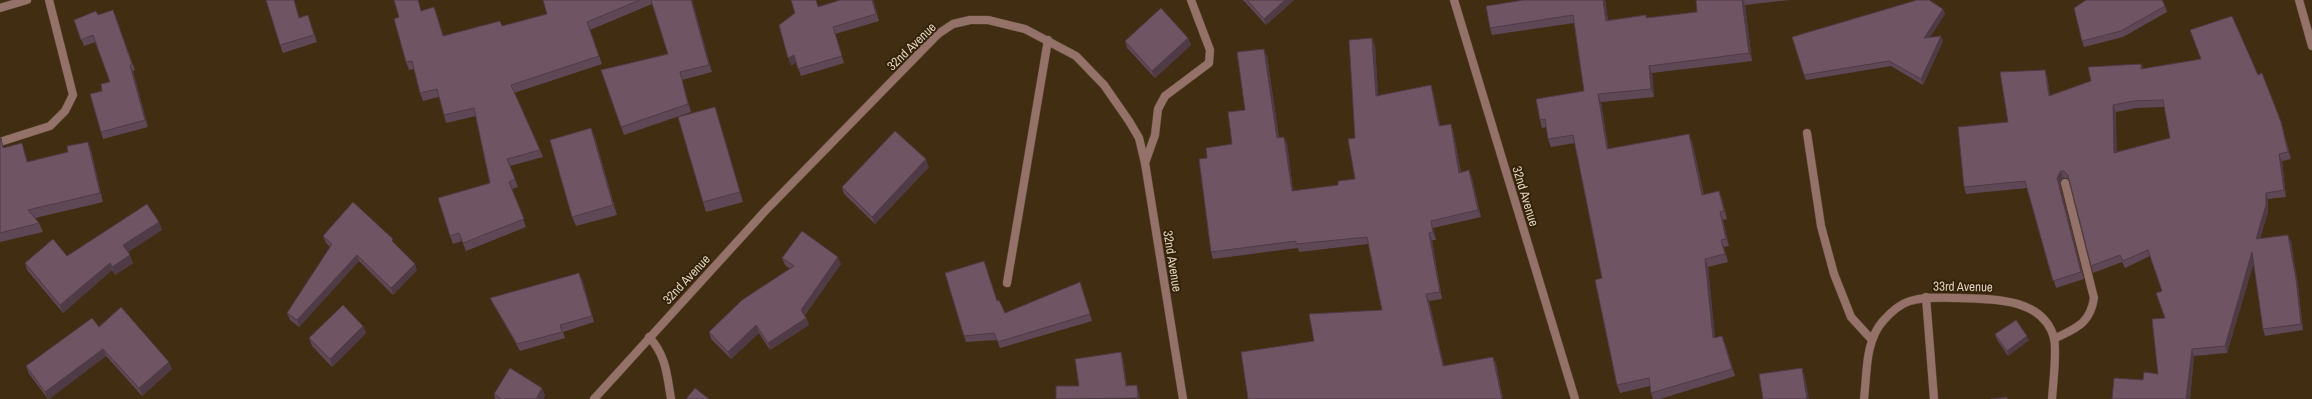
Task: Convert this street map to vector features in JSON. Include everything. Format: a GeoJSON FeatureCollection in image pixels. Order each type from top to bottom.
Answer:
{"type":"FeatureCollection","features":[{"type":"Feature","properties":{"kind":"street"},"geometry":{"type":"LineString","coordinates":[[0,8],[27,0]]}},
{"type":"Feature","properties":{"kind":"street"},"geometry":{"type":"LineString","coordinates":[[0,142],[50,126],[65,111],[73,95],[48,0]]}},
{"type":"Feature","properties":{"kind":"street"},"geometry":{"type":"LineString","coordinates":[[1145,163],[1155,135],[1158,109],[1165,96],[1209,63],[1210,50],[1191,0]]}},
{"type":"Feature","properties":{"kind":"street","name":"32nd Avenue"},"geometry":{"type":"LineString","coordinates":[[1454,0],[1575,399]]}},
{"type":"Feature","properties":{"kind":"street"},"geometry":{"type":"LineString","coordinates":[[2299,0],[2312,46]]}},
{"type":"Feature","properties":{"kind":"street","name":"32nd Avenue"},"geometry":{"type":"LineString","coordinates":[[594,399],[649,336],[766,210],[938,34],[953,24],[970,20],[988,20],[1008,23],[1048,40],[1076,56],[1104,85],[1139,138],[1145,163],[1183,399]]}},
{"type":"Feature","properties":{"kind":"street"},"geometry":{"type":"LineString","coordinates":[[1007,283],[1048,40]]}},
{"type":"Feature","properties":{"kind":"street"},"geometry":{"type":"LineString","coordinates":[[1807,133],[1821,226],[1834,274],[1851,318],[1872,340]]}},
{"type":"Feature","properties":{"kind":"street"},"geometry":{"type":"LineString","coordinates":[[2052,399],[2054,339],[2081,324],[2092,313],[2094,298],[2065,183]]}},
{"type":"Feature","properties":{"kind":"street"},"geometry":{"type":"LineString","coordinates":[[1926,297],[1934,399]]}},
{"type":"Feature","properties":{"kind":"street","name":"33rd Avenue"},"geometry":{"type":"LineString","coordinates":[[1864,399],[1872,340],[1882,322],[1894,310],[1908,301],[1926,297],[1999,299],[2022,305],[2037,314],[2048,326],[2054,339]]}},
{"type":"Feature","properties":{"kind":"street"},"geometry":{"type":"LineString","coordinates":[[649,336],[658,346],[665,362],[671,399]]}},
{"type":"Feature","properties":{"kind":"building"},"geometry":{"type":"Polygon","coordinates":[[[266,0],[294,0],[299,18],[308,15],[314,35],[280,45],[266,0]]]}},
{"type":"Feature","properties":{"kind":"building"},"geometry":{"type":"Polygon","coordinates":[[[394,0],[418,0],[421,11],[434,7],[443,36],[500,21],[502,26],[547,14],[543,0],[640,0],[587,22],[599,56],[511,85],[540,150],[507,159],[515,179],[509,182],[524,219],[463,243],[459,233],[450,236],[438,198],[490,183],[474,108],[444,115],[437,89],[420,93],[412,61],[406,62],[394,19],[399,17],[394,0]]]}},
{"type":"Feature","properties":{"kind":"building"},"geometry":{"type":"Polygon","coordinates":[[[651,0],[691,0],[709,65],[680,72],[688,104],[621,127],[601,70],[668,54],[651,0]]]}},
{"type":"Feature","properties":{"kind":"building"},"geometry":{"type":"Polygon","coordinates":[[[791,0],[816,0],[818,7],[840,0],[872,0],[876,14],[833,27],[842,56],[798,69],[794,55],[788,58],[779,25],[795,13],[791,0]]]}},
{"type":"Feature","properties":{"kind":"building"},"geometry":{"type":"Polygon","coordinates":[[[1247,0],[1285,0],[1264,19],[1247,0]]]}},
{"type":"Feature","properties":{"kind":"building"},"geometry":{"type":"Polygon","coordinates":[[[1524,0],[1603,0],[1606,21],[1646,15],[1646,18],[1697,12],[1696,0],[1742,0],[1749,53],[1649,66],[1651,89],[1598,94],[1607,149],[1689,134],[1702,195],[1719,191],[1724,211],[1720,212],[1726,239],[1721,240],[1725,254],[1705,259],[1713,338],[1722,336],[1732,369],[1651,393],[1649,378],[1617,385],[1595,280],[1602,278],[1573,135],[1548,139],[1545,119],[1540,120],[1536,99],[1584,91],[1573,15],[1490,28],[1486,6],[1524,0]]]}},
{"type":"Feature","properties":{"kind":"building"},"geometry":{"type":"Polygon","coordinates":[[[1917,0],[1929,0],[1943,9],[1924,38],[1941,36],[1921,79],[1889,61],[1804,75],[1792,37],[1917,0]]]}},
{"type":"Feature","properties":{"kind":"building"},"geometry":{"type":"Polygon","coordinates":[[[2086,0],[2162,0],[2165,6],[2121,31],[2082,41],[2074,8],[2086,0]]]}},
{"type":"Feature","properties":{"kind":"building"},"geometry":{"type":"Polygon","coordinates":[[[1161,8],[1188,38],[1152,71],[1125,41],[1161,8]]]}},
{"type":"Feature","properties":{"kind":"building"},"geometry":{"type":"Polygon","coordinates":[[[113,10],[132,64],[130,65],[145,120],[101,132],[90,94],[102,91],[101,84],[110,82],[93,35],[81,40],[74,20],[96,11],[98,15],[113,10]]]}},
{"type":"Feature","properties":{"kind":"building"},"geometry":{"type":"Polygon","coordinates":[[[2232,16],[2258,75],[2262,73],[2281,122],[2288,152],[2279,154],[2284,190],[2266,193],[2266,205],[2256,239],[2288,235],[2296,279],[2301,324],[2263,329],[2252,252],[2225,346],[2192,349],[2186,399],[2112,399],[2114,378],[2143,380],[2144,372],[2158,374],[2152,319],[2165,318],[2156,293],[2162,291],[2148,250],[2123,261],[2120,255],[2091,266],[2068,175],[2064,171],[2061,171],[2057,178],[2081,272],[2053,281],[2025,181],[1964,187],[1958,127],[2008,122],[2000,72],[2045,70],[2049,96],[2091,81],[2088,67],[2141,64],[2141,69],[2201,59],[2190,30],[2232,16]],[[2163,100],[2133,101],[2113,105],[2114,153],[2170,138],[2163,100]]]}},
{"type":"Feature","properties":{"kind":"building"},"geometry":{"type":"Polygon","coordinates":[[[1372,38],[1376,96],[1431,85],[1439,126],[1451,124],[1459,173],[1469,170],[1478,210],[1431,221],[1433,232],[1429,233],[1440,292],[1426,294],[1443,366],[1493,357],[1502,399],[1248,399],[1241,352],[1314,341],[1309,314],[1382,310],[1367,237],[1296,244],[1296,241],[1211,252],[1199,159],[1207,158],[1206,148],[1232,144],[1228,112],[1245,110],[1237,52],[1264,49],[1277,138],[1284,137],[1292,191],[1338,185],[1338,181],[1355,179],[1348,139],[1355,138],[1349,40],[1372,38]]]}},
{"type":"Feature","properties":{"kind":"building"},"geometry":{"type":"Polygon","coordinates":[[[715,107],[740,192],[703,202],[678,117],[715,107]]]}},
{"type":"Feature","properties":{"kind":"building"},"geometry":{"type":"Polygon","coordinates":[[[591,128],[613,205],[572,217],[550,140],[591,128]]]}},
{"type":"Feature","properties":{"kind":"building"},"geometry":{"type":"Polygon","coordinates":[[[895,131],[926,159],[872,217],[842,187],[895,131]]]}},
{"type":"Feature","properties":{"kind":"building"},"geometry":{"type":"Polygon","coordinates":[[[0,138],[3,148],[22,143],[27,162],[68,152],[67,146],[88,142],[100,193],[28,210],[39,223],[0,233],[0,138]]]}},
{"type":"Feature","properties":{"kind":"building"},"geometry":{"type":"Polygon","coordinates":[[[353,202],[393,239],[392,241],[415,264],[391,288],[357,255],[297,320],[287,313],[332,244],[323,236],[353,202]]]}},
{"type":"Feature","properties":{"kind":"building"},"geometry":{"type":"Polygon","coordinates":[[[147,204],[159,222],[123,245],[130,255],[112,267],[110,263],[60,305],[25,263],[53,239],[67,256],[147,204]]]}},
{"type":"Feature","properties":{"kind":"building"},"geometry":{"type":"Polygon","coordinates":[[[802,231],[838,257],[801,310],[806,318],[768,343],[756,325],[728,352],[709,332],[742,300],[794,266],[782,258],[802,231]]]}},
{"type":"Feature","properties":{"kind":"building"},"geometry":{"type":"Polygon","coordinates":[[[984,261],[997,301],[999,300],[1005,313],[1080,282],[1090,314],[998,342],[994,333],[964,336],[945,273],[984,261]]]}},
{"type":"Feature","properties":{"kind":"building"},"geometry":{"type":"Polygon","coordinates":[[[579,273],[592,316],[560,325],[562,332],[517,344],[490,298],[579,273]]]}},
{"type":"Feature","properties":{"kind":"building"},"geometry":{"type":"Polygon","coordinates":[[[343,305],[363,326],[330,359],[309,338],[343,305]]]}},
{"type":"Feature","properties":{"kind":"building"},"geometry":{"type":"Polygon","coordinates":[[[121,307],[169,362],[139,388],[103,349],[45,392],[26,366],[92,318],[99,327],[121,307]]]}},
{"type":"Feature","properties":{"kind":"building"},"geometry":{"type":"Polygon","coordinates":[[[2016,320],[2027,336],[2007,351],[1995,334],[2016,320]]]}},
{"type":"Feature","properties":{"kind":"building"},"geometry":{"type":"Polygon","coordinates":[[[1121,352],[1126,386],[1137,385],[1138,398],[1056,399],[1056,386],[1079,386],[1075,359],[1121,352]]]}},
{"type":"Feature","properties":{"kind":"building"},"geometry":{"type":"Polygon","coordinates":[[[510,368],[542,388],[536,399],[501,399],[494,394],[510,368]]]}},
{"type":"Feature","properties":{"kind":"building"},"geometry":{"type":"Polygon","coordinates":[[[1802,368],[1807,399],[1763,399],[1759,374],[1802,368]]]}},
{"type":"Feature","properties":{"kind":"building"},"geometry":{"type":"Polygon","coordinates":[[[695,388],[709,399],[686,399],[695,388]]]}},
{"type":"Feature","properties":{"kind":"building"},"geometry":{"type":"Polygon","coordinates":[[[2007,397],[2007,399],[1991,399],[2007,397]]]}}]}
